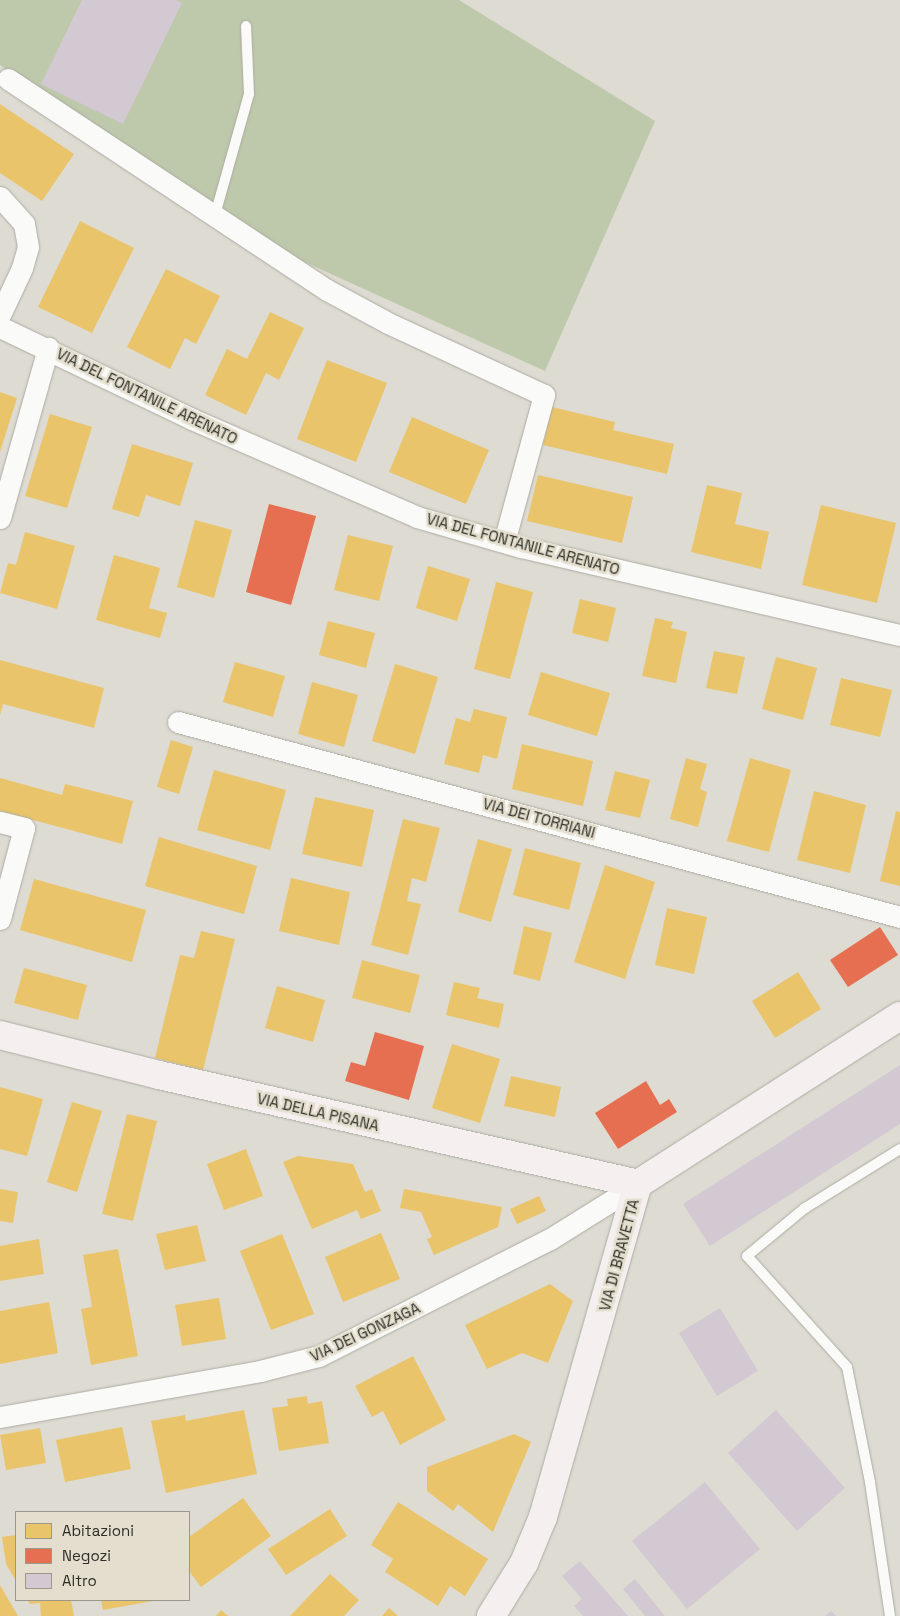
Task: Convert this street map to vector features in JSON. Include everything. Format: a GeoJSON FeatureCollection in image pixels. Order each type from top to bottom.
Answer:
{"type":"FeatureCollection","features":[{"type":"Feature","properties":{"kind":"main road","name":"VIA DI BRAVETTA"},"geometry":{"type":"LineString","coordinates":[[491,1616],[524,1563],[543,1517],[638,1184],[900,1016]]}},
{"type":"Feature","properties":{"kind":"main road","name":"VIA DELLA PISANA"},"geometry":{"type":"LineString","coordinates":[[0,1035],[158,1075],[638,1184]]}},
{"type":"Feature","properties":{"kind":"street"},"geometry":{"type":"LineString","coordinates":[[8,79],[327,290],[388,323],[544,395],[504,542]]}},
{"type":"Feature","properties":{"kind":"street"},"geometry":{"type":"LineString","coordinates":[[0,197],[24,224],[28,246],[22,268],[0,315]]}},
{"type":"Feature","properties":{"kind":"street","name":"VIA DEL FONTANILE ARENATO"},"geometry":{"type":"LineString","coordinates":[[0,326],[192,420],[417,517],[504,542],[900,635]]}},
{"type":"Feature","properties":{"kind":"street"},"geometry":{"type":"LineString","coordinates":[[0,518],[48,348]]}},
{"type":"Feature","properties":{"kind":"street","name":"VIA DEI TORRIANI"},"geometry":{"type":"LineString","coordinates":[[178,722],[900,917]]}},
{"type":"Feature","properties":{"kind":"street"},"geometry":{"type":"LineString","coordinates":[[0,822],[24,828],[0,919]]}},
{"type":"Feature","properties":{"kind":"street","name":"VIA DEI GONZAGA"},"geometry":{"type":"LineString","coordinates":[[0,1416],[260,1371],[319,1356],[550,1239],[638,1184]]}},
{"type":"Feature","properties":{"kind":"lane"},"geometry":{"type":"LineString","coordinates":[[215,215],[249,94],[246,26]]}},
{"type":"Feature","properties":{"kind":"lane"},"geometry":{"type":"LineString","coordinates":[[890,1616],[870,1482],[847,1367],[747,1256],[805,1208],[900,1149]]}},
{"type":"Feature","properties":{"kind":"green space"},"geometry":{"type":"Polygon","coordinates":[[[0,0],[459,0],[655,121],[545,371],[256,240],[185,194],[0,65],[0,0]]]}},
{"type":"Feature","properties":{"kind":"building: Abitazioni"},"geometry":{"type":"Polygon","coordinates":[[[0,104],[74,154],[42,201],[0,173],[0,104]]]}},
{"type":"Feature","properties":{"kind":"building: Abitazioni"},"geometry":{"type":"Polygon","coordinates":[[[80,221],[134,248],[92,333],[38,307],[80,221]]]}},
{"type":"Feature","properties":{"kind":"building: Abitazioni"},"geometry":{"type":"Polygon","coordinates":[[[166,269],[220,296],[196,344],[185,338],[170,369],[127,347],[166,269]]]}},
{"type":"Feature","properties":{"kind":"building: Abitazioni"},"geometry":{"type":"Polygon","coordinates":[[[270,312],[304,328],[279,380],[266,373],[246,415],[205,395],[227,349],[247,359],[270,312]]]}},
{"type":"Feature","properties":{"kind":"building: Abitazioni"},"geometry":{"type":"Polygon","coordinates":[[[327,360],[387,383],[356,462],[297,439],[327,360]]]}},
{"type":"Feature","properties":{"kind":"building: Abitazioni"},"geometry":{"type":"Polygon","coordinates":[[[0,392],[17,398],[0,452],[0,392]]]}},
{"type":"Feature","properties":{"kind":"building: Abitazioni"},"geometry":{"type":"Polygon","coordinates":[[[552,407],[615,422],[613,430],[674,444],[667,474],[543,445],[552,407]]]}},
{"type":"Feature","properties":{"kind":"building: Abitazioni"},"geometry":{"type":"Polygon","coordinates":[[[50,414],[92,427],[67,508],[25,496],[50,414]]]}},
{"type":"Feature","properties":{"kind":"building: Abitazioni"},"geometry":{"type":"Polygon","coordinates":[[[412,417],[489,450],[466,504],[389,472],[412,417]]]}},
{"type":"Feature","properties":{"kind":"building: Abitazioni"},"geometry":{"type":"Polygon","coordinates":[[[132,444],[193,463],[180,506],[146,495],[139,517],[112,509],[132,444]]]}},
{"type":"Feature","properties":{"kind":"building: Abitazioni"},"geometry":{"type":"Polygon","coordinates":[[[538,475],[633,497],[622,543],[527,521],[538,475]]]}},
{"type":"Feature","properties":{"kind":"building: Abitazioni"},"geometry":{"type":"Polygon","coordinates":[[[707,485],[742,493],[735,524],[769,532],[761,569],[691,552],[707,485]]]}},
{"type":"Feature","properties":{"kind":"building: Abitazioni"},"geometry":{"type":"Polygon","coordinates":[[[821,505],[896,523],[877,603],[802,585],[821,505]]]}},
{"type":"Feature","properties":{"kind":"building: Abitazioni"},"geometry":{"type":"Polygon","coordinates":[[[195,520],[232,530],[214,598],[177,587],[195,520]]]}},
{"type":"Feature","properties":{"kind":"building: Abitazioni"},"geometry":{"type":"Polygon","coordinates":[[[25,532],[75,546],[57,609],[0,593],[8,563],[16,565],[25,532]]]}},
{"type":"Feature","properties":{"kind":"building: Abitazioni"},"geometry":{"type":"Polygon","coordinates":[[[348,535],[393,546],[379,601],[334,590],[348,535]]]}},
{"type":"Feature","properties":{"kind":"building: Abitazioni"},"geometry":{"type":"Polygon","coordinates":[[[114,555],[160,568],[149,608],[167,613],[160,638],[96,620],[114,555]]]}},
{"type":"Feature","properties":{"kind":"building: Abitazioni"},"geometry":{"type":"Polygon","coordinates":[[[428,566],[470,579],[457,621],[416,608],[428,566]]]}},
{"type":"Feature","properties":{"kind":"building: Abitazioni"},"geometry":{"type":"Polygon","coordinates":[[[496,582],[533,592],[510,679],[474,669],[496,582]]]}},
{"type":"Feature","properties":{"kind":"building: Abitazioni"},"geometry":{"type":"Polygon","coordinates":[[[580,599],[616,608],[608,642],[572,633],[580,599]]]}},
{"type":"Feature","properties":{"kind":"building: Abitazioni"},"geometry":{"type":"Polygon","coordinates":[[[655,618],[673,622],[671,628],[687,632],[676,683],[642,676],[655,618]]]}},
{"type":"Feature","properties":{"kind":"building: Abitazioni"},"geometry":{"type":"Polygon","coordinates":[[[328,621],[375,633],[366,668],[319,655],[328,621]]]}},
{"type":"Feature","properties":{"kind":"building: Abitazioni"},"geometry":{"type":"Polygon","coordinates":[[[714,651],[745,657],[737,694],[706,688],[714,651]]]}},
{"type":"Feature","properties":{"kind":"building: Abitazioni"},"geometry":{"type":"Polygon","coordinates":[[[776,657],[817,668],[803,720],[762,709],[776,657]]]}},
{"type":"Feature","properties":{"kind":"building: Abitazioni"},"geometry":{"type":"Polygon","coordinates":[[[0,660],[104,688],[94,728],[3,704],[0,715],[0,660]]]}},
{"type":"Feature","properties":{"kind":"building: Abitazioni"},"geometry":{"type":"Polygon","coordinates":[[[235,662],[285,676],[273,717],[223,702],[235,662]]]}},
{"type":"Feature","properties":{"kind":"building: Abitazioni"},"geometry":{"type":"Polygon","coordinates":[[[395,664],[438,677],[415,754],[372,741],[395,664]]]}},
{"type":"Feature","properties":{"kind":"building: Abitazioni"},"geometry":{"type":"Polygon","coordinates":[[[541,672],[610,693],[597,736],[528,715],[541,672]]]}},
{"type":"Feature","properties":{"kind":"building: Abitazioni"},"geometry":{"type":"Polygon","coordinates":[[[841,678],[892,690],[880,737],[830,725],[841,678]]]}},
{"type":"Feature","properties":{"kind":"building: Abitazioni"},"geometry":{"type":"Polygon","coordinates":[[[312,682],[358,695],[344,747],[298,734],[312,682]]]}},
{"type":"Feature","properties":{"kind":"building: Abitazioni"},"geometry":{"type":"Polygon","coordinates":[[[474,709],[507,717],[497,759],[483,755],[479,773],[444,764],[456,718],[470,722],[474,709]]]}},
{"type":"Feature","properties":{"kind":"building: Abitazioni"},"geometry":{"type":"Polygon","coordinates":[[[171,740],[193,747],[179,794],[157,787],[171,740]]]}},
{"type":"Feature","properties":{"kind":"building: Abitazioni"},"geometry":{"type":"Polygon","coordinates":[[[522,744],[593,761],[583,806],[512,789],[522,744]]]}},
{"type":"Feature","properties":{"kind":"building: Abitazioni"},"geometry":{"type":"Polygon","coordinates":[[[686,758],[707,764],[700,789],[707,792],[698,827],[670,819],[686,758]]]}},
{"type":"Feature","properties":{"kind":"building: Abitazioni"},"geometry":{"type":"Polygon","coordinates":[[[750,758],[791,770],[769,852],[727,841],[750,758]]]}},
{"type":"Feature","properties":{"kind":"building: Abitazioni"},"geometry":{"type":"Polygon","coordinates":[[[214,770],[286,790],[270,850],[197,830],[214,770]]]}},
{"type":"Feature","properties":{"kind":"building: Abitazioni"},"geometry":{"type":"Polygon","coordinates":[[[615,771],[650,780],[640,818],[605,810],[615,771]]]}},
{"type":"Feature","properties":{"kind":"building: Abitazioni"},"geometry":{"type":"Polygon","coordinates":[[[0,778],[62,795],[65,784],[133,801],[122,844],[0,811],[0,778]]]}},
{"type":"Feature","properties":{"kind":"building: Abitazioni"},"geometry":{"type":"Polygon","coordinates":[[[814,791],[866,805],[850,873],[797,860],[814,791]]]}},
{"type":"Feature","properties":{"kind":"building: Abitazioni"},"geometry":{"type":"Polygon","coordinates":[[[315,797],[374,810],[362,867],[302,854],[315,797]]]}},
{"type":"Feature","properties":{"kind":"building: Abitazioni"},"geometry":{"type":"Polygon","coordinates":[[[896,811],[900,812],[900,886],[880,881],[896,811]]]}},
{"type":"Feature","properties":{"kind":"building: Abitazioni"},"geometry":{"type":"Polygon","coordinates":[[[403,819],[440,828],[426,882],[412,878],[407,901],[421,904],[408,955],[371,945],[403,819]]]}},
{"type":"Feature","properties":{"kind":"building: Abitazioni"},"geometry":{"type":"Polygon","coordinates":[[[159,837],[257,866],[244,914],[145,886],[159,837]]]}},
{"type":"Feature","properties":{"kind":"building: Abitazioni"},"geometry":{"type":"Polygon","coordinates":[[[478,839],[512,849],[491,922],[458,912],[478,839]]]}},
{"type":"Feature","properties":{"kind":"building: Abitazioni"},"geometry":{"type":"Polygon","coordinates":[[[525,848],[581,863],[569,910],[513,895],[525,848]]]}},
{"type":"Feature","properties":{"kind":"building: Abitazioni"},"geometry":{"type":"Polygon","coordinates":[[[605,865],[655,882],[625,979],[574,962],[605,865]]]}},
{"type":"Feature","properties":{"kind":"building: Abitazioni"},"geometry":{"type":"Polygon","coordinates":[[[291,878],[350,892],[339,945],[279,931],[291,878]]]}},
{"type":"Feature","properties":{"kind":"building: Abitazioni"},"geometry":{"type":"Polygon","coordinates":[[[34,879],[146,910],[132,962],[20,930],[34,879]]]}},
{"type":"Feature","properties":{"kind":"building: Abitazioni"},"geometry":{"type":"Polygon","coordinates":[[[667,908],[707,917],[694,974],[655,965],[667,908]]]}},
{"type":"Feature","properties":{"kind":"building: Abitazioni"},"geometry":{"type":"Polygon","coordinates":[[[524,926],[552,933],[540,981],[513,974],[524,926]]]}},
{"type":"Feature","properties":{"kind":"building: Abitazioni"},"geometry":{"type":"Polygon","coordinates":[[[201,931],[235,939],[203,1070],[155,1058],[180,955],[194,958],[201,931]]]}},
{"type":"Feature","properties":{"kind":"building: Abitazioni"},"geometry":{"type":"Polygon","coordinates":[[[362,960],[420,975],[410,1013],[352,998],[362,960]]]}},
{"type":"Feature","properties":{"kind":"building: Abitazioni"},"geometry":{"type":"Polygon","coordinates":[[[24,968],[87,985],[78,1020],[14,1003],[24,968]]]}},
{"type":"Feature","properties":{"kind":"building: Abitazioni"},"geometry":{"type":"Polygon","coordinates":[[[798,972],[821,1009],[775,1038],[752,1001],[798,972]]]}},
{"type":"Feature","properties":{"kind":"building: Abitazioni"},"geometry":{"type":"Polygon","coordinates":[[[454,982],[480,988],[477,998],[504,1004],[499,1028],[446,1015],[454,982]]]}},
{"type":"Feature","properties":{"kind":"building: Abitazioni"},"geometry":{"type":"Polygon","coordinates":[[[277,986],[325,1000],[313,1042],[265,1028],[277,986]]]}},
{"type":"Feature","properties":{"kind":"building: Abitazioni"},"geometry":{"type":"Polygon","coordinates":[[[452,1044],[500,1059],[480,1123],[432,1108],[452,1044]]]}},
{"type":"Feature","properties":{"kind":"building: Abitazioni"},"geometry":{"type":"Polygon","coordinates":[[[511,1076],[561,1087],[555,1117],[504,1106],[511,1076]]]}},
{"type":"Feature","properties":{"kind":"building: Abitazioni"},"geometry":{"type":"Polygon","coordinates":[[[0,1087],[43,1099],[27,1156],[0,1149],[0,1087]]]}},
{"type":"Feature","properties":{"kind":"building: Abitazioni"},"geometry":{"type":"Polygon","coordinates":[[[72,1102],[102,1111],[77,1192],[47,1182],[72,1102]]]}},
{"type":"Feature","properties":{"kind":"building: Abitazioni"},"geometry":{"type":"Polygon","coordinates":[[[127,1114],[157,1121],[133,1221],[102,1214],[127,1114]]]}},
{"type":"Feature","properties":{"kind":"building: Abitazioni"},"geometry":{"type":"Polygon","coordinates":[[[246,1149],[263,1196],[224,1210],[207,1164],[246,1149]]]}},
{"type":"Feature","properties":{"kind":"building: Abitazioni"},"geometry":{"type":"Polygon","coordinates":[[[298,1156],[353,1164],[365,1192],[372,1189],[381,1211],[361,1219],[357,1210],[312,1229],[283,1162],[298,1156]]]}},
{"type":"Feature","properties":{"kind":"building: Abitazioni"},"geometry":{"type":"Polygon","coordinates":[[[0,1189],[18,1192],[13,1223],[0,1221],[0,1189]]]}},
{"type":"Feature","properties":{"kind":"building: Abitazioni"},"geometry":{"type":"Polygon","coordinates":[[[404,1189],[502,1207],[498,1227],[434,1255],[427,1239],[432,1237],[421,1212],[400,1208],[404,1189]]]}},
{"type":"Feature","properties":{"kind":"building: Abitazioni"},"geometry":{"type":"Polygon","coordinates":[[[539,1196],[546,1211],[517,1224],[510,1209],[539,1196]]]}},
{"type":"Feature","properties":{"kind":"building: Abitazioni"},"geometry":{"type":"Polygon","coordinates":[[[197,1225],[206,1261],[165,1270],[156,1234],[197,1225]]]}},
{"type":"Feature","properties":{"kind":"building: Abitazioni"},"geometry":{"type":"Polygon","coordinates":[[[381,1233],[400,1279],[343,1302],[325,1257],[381,1233]]]}},
{"type":"Feature","properties":{"kind":"building: Abitazioni"},"geometry":{"type":"Polygon","coordinates":[[[282,1234],[314,1314],[271,1330],[240,1251],[282,1234]]]}},
{"type":"Feature","properties":{"kind":"building: Abitazioni"},"geometry":{"type":"Polygon","coordinates":[[[39,1239],[44,1274],[0,1281],[0,1246],[39,1239]]]}},
{"type":"Feature","properties":{"kind":"building: Abitazioni"},"geometry":{"type":"Polygon","coordinates":[[[118,1249],[138,1356],[91,1365],[81,1309],[92,1307],[83,1255],[118,1249]]]}},
{"type":"Feature","properties":{"kind":"building: Abitazioni"},"geometry":{"type":"Polygon","coordinates":[[[550,1284],[573,1301],[548,1363],[522,1353],[487,1369],[465,1325],[550,1284]]]}},
{"type":"Feature","properties":{"kind":"building: Abitazioni"},"geometry":{"type":"Polygon","coordinates":[[[219,1298],[226,1339],[182,1346],[175,1305],[219,1298]]]}},
{"type":"Feature","properties":{"kind":"building: Abitazioni"},"geometry":{"type":"Polygon","coordinates":[[[49,1302],[58,1353],[0,1364],[0,1311],[49,1302]]]}},
{"type":"Feature","properties":{"kind":"building: Abitazioni"},"geometry":{"type":"Polygon","coordinates":[[[413,1356],[446,1420],[400,1445],[383,1411],[372,1417],[355,1386],[413,1356]]]}},
{"type":"Feature","properties":{"kind":"building: Abitazioni"},"geometry":{"type":"Polygon","coordinates":[[[307,1396],[308,1404],[322,1401],[329,1443],[279,1451],[272,1408],[288,1406],[287,1399],[307,1396]]]}},
{"type":"Feature","properties":{"kind":"building: Abitazioni"},"geometry":{"type":"Polygon","coordinates":[[[244,1410],[257,1474],[166,1493],[151,1421],[185,1415],[186,1421],[244,1410]]]}},
{"type":"Feature","properties":{"kind":"building: Abitazioni"},"geometry":{"type":"Polygon","coordinates":[[[122,1427],[131,1469],[65,1482],[56,1440],[122,1427]]]}},
{"type":"Feature","properties":{"kind":"building: Abitazioni"},"geometry":{"type":"Polygon","coordinates":[[[40,1428],[46,1463],[6,1470],[0,1435],[40,1428]]]}},
{"type":"Feature","properties":{"kind":"building: Abitazioni"},"geometry":{"type":"Polygon","coordinates":[[[514,1434],[531,1442],[493,1532],[458,1504],[453,1511],[427,1491],[427,1467],[514,1434]]]}},
{"type":"Feature","properties":{"kind":"building: Abitazioni"},"geometry":{"type":"Polygon","coordinates":[[[243,1498],[271,1536],[201,1587],[190,1572],[190,1536],[243,1498]]]}},
{"type":"Feature","properties":{"kind":"building: Abitazioni"},"geometry":{"type":"Polygon","coordinates":[[[398,1502],[488,1559],[465,1596],[450,1586],[438,1606],[385,1572],[393,1559],[371,1545],[398,1502]]]}},
{"type":"Feature","properties":{"kind":"building: Abitazioni"},"geometry":{"type":"Polygon","coordinates":[[[330,1509],[347,1536],[286,1575],[268,1549],[330,1509]]]}},
{"type":"Feature","properties":{"kind":"building: Abitazioni"},"geometry":{"type":"Polygon","coordinates":[[[15,1535],[15,1579],[6,1564],[2,1537],[15,1535]]]}},
{"type":"Feature","properties":{"kind":"building: Abitazioni"},"geometry":{"type":"Polygon","coordinates":[[[330,1574],[359,1600],[344,1616],[290,1616],[330,1574]]]}},
{"type":"Feature","properties":{"kind":"building: Abitazioni"},"geometry":{"type":"Polygon","coordinates":[[[0,1585],[18,1616],[0,1616],[0,1585]]]}},
{"type":"Feature","properties":{"kind":"building: Abitazioni"},"geometry":{"type":"Polygon","coordinates":[[[28,1601],[71,1601],[74,1616],[41,1616],[40,1603],[30,1604],[28,1601]]]}},
{"type":"Feature","properties":{"kind":"building: Abitazioni"},"geometry":{"type":"Polygon","coordinates":[[[101,1601],[153,1601],[103,1610],[101,1601]]]}},
{"type":"Feature","properties":{"kind":"building: Abitazioni"},"geometry":{"type":"Polygon","coordinates":[[[389,1608],[398,1616],[382,1616],[389,1608]]]}},
{"type":"Feature","properties":{"kind":"building: Abitazioni"},"geometry":{"type":"Polygon","coordinates":[[[221,1610],[228,1616],[216,1616],[221,1610]]]}},
{"type":"Feature","properties":{"kind":"building: Negozi"},"geometry":{"type":"Polygon","coordinates":[[[269,504],[316,516],[291,605],[246,592],[269,504]]]}},
{"type":"Feature","properties":{"kind":"building: Negozi"},"geometry":{"type":"Polygon","coordinates":[[[880,927],[898,955],[848,987],[830,960],[880,927]]]}},
{"type":"Feature","properties":{"kind":"building: Negozi"},"geometry":{"type":"Polygon","coordinates":[[[375,1032],[424,1046],[409,1100],[345,1081],[351,1062],[365,1066],[375,1032]]]}},
{"type":"Feature","properties":{"kind":"building: Negozi"},"geometry":{"type":"Polygon","coordinates":[[[646,1081],[660,1105],[669,1099],[677,1112],[618,1149],[595,1113],[646,1081]]]}},
{"type":"Feature","properties":{"kind":"building: Altro"},"geometry":{"type":"Polygon","coordinates":[[[82,0],[176,0],[182,3],[123,124],[41,84],[82,0]]]}},
{"type":"Feature","properties":{"kind":"building: Altro"},"geometry":{"type":"Polygon","coordinates":[[[900,1065],[900,1124],[710,1246],[683,1204],[900,1065]]]}},
{"type":"Feature","properties":{"kind":"building: Altro"},"geometry":{"type":"Polygon","coordinates":[[[720,1308],[758,1371],[717,1396],[679,1333],[720,1308]]]}},
{"type":"Feature","properties":{"kind":"building: Altro"},"geometry":{"type":"Polygon","coordinates":[[[776,1410],[845,1488],[797,1531],[728,1453],[776,1410]]]}},
{"type":"Feature","properties":{"kind":"building: Altro"},"geometry":{"type":"Polygon","coordinates":[[[705,1482],[760,1549],[687,1609],[632,1541],[705,1482]]]}},
{"type":"Feature","properties":{"kind":"building: Altro"},"geometry":{"type":"Polygon","coordinates":[[[580,1561],[628,1616],[583,1616],[574,1606],[582,1599],[562,1576],[580,1561]]]}},
{"type":"Feature","properties":{"kind":"building: Altro"},"geometry":{"type":"Polygon","coordinates":[[[635,1579],[665,1616],[645,1616],[623,1589],[635,1579]]]}},
{"type":"Feature","properties":{"kind":"building: Altro"},"geometry":{"type":"Polygon","coordinates":[[[831,1611],[836,1616],[825,1616],[831,1611]]]}}]}
